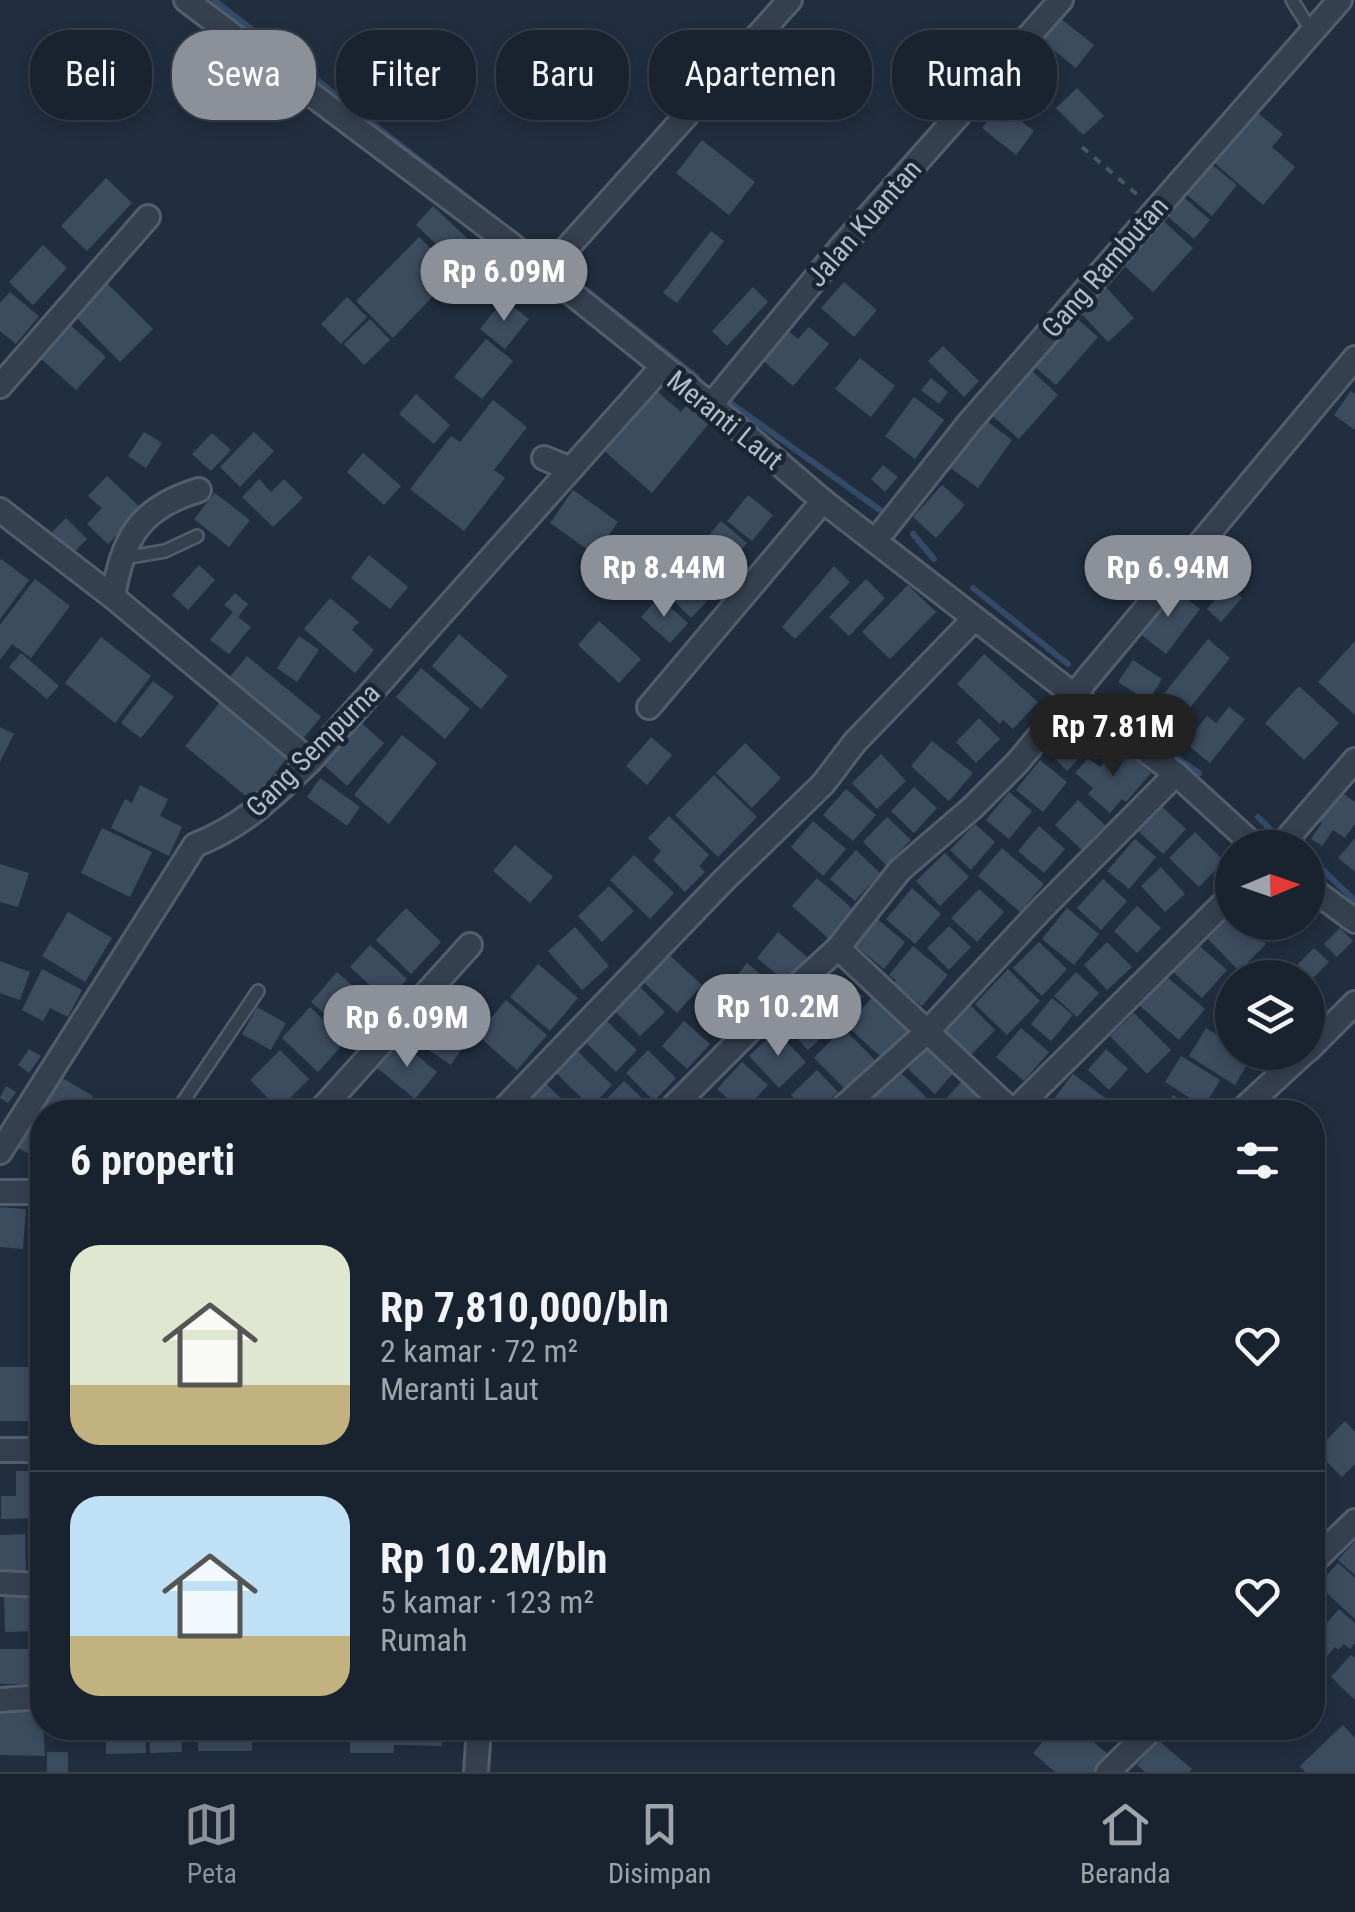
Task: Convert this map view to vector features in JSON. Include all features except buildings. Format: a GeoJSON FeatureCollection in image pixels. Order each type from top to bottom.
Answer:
{"type":"FeatureCollection","features":[{"type":"Feature","properties":{"kind":"street","name":"Meranti Laut"},"geometry":{"type":"LineString","coordinates":[[186,0],[509,243],[711,404],[824,502],[1176,774],[1237,830]]}},
{"type":"Feature","properties":{"kind":"street"},"geometry":{"type":"LineString","coordinates":[[560,256],[790,0]]}},
{"type":"Feature","properties":{"kind":"street","name":"Jalan Kuantan"},"geometry":{"type":"LineString","coordinates":[[711,404],[843,245],[1060,0]]}},
{"type":"Feature","properties":{"kind":"street","name":"Gang Rambutan"},"geometry":{"type":"LineString","coordinates":[[876,540],[969,423],[1340,0]]}},
{"type":"Feature","properties":{"kind":"street"},"geometry":{"type":"LineString","coordinates":[[0,386],[148,217]]}},
{"type":"Feature","properties":{"kind":"street"},"geometry":{"type":"LineString","coordinates":[[680,1100],[838,948],[900,870],[972,808],[1074,696],[1167,579],[1355,358]]}},
{"type":"Feature","properties":{"kind":"street","name":"Gang Sempurna"},"geometry":{"type":"LineString","coordinates":[[33,1100],[195,845],[228,833],[310,761],[662,368]]}},
{"type":"Feature","properties":{"kind":"street"},"geometry":{"type":"LineString","coordinates":[[544,458],[571,470]]}},
{"type":"Feature","properties":{"kind":"street"},"geometry":{"type":"LineString","coordinates":[[113,597],[120,558],[136,527],[156,508],[199,490]]}},
{"type":"Feature","properties":{"kind":"street"},"geometry":{"type":"LineString","coordinates":[[649,707],[824,502]]}},
{"type":"Feature","properties":{"kind":"street"},"geometry":{"type":"LineString","coordinates":[[0,510],[113,597],[310,761]]}},
{"type":"Feature","properties":{"kind":"street"},"geometry":{"type":"LineString","coordinates":[[513,1100],[725,879],[823,784],[855,742],[973,620]]}},
{"type":"Feature","properties":{"kind":"street"},"geometry":{"type":"LineString","coordinates":[[1295,830],[1355,760]]}},
{"type":"Feature","properties":{"kind":"street"},"geometry":{"type":"LineString","coordinates":[[852,1100],[928,1032],[1039,912],[1176,774]]}},
{"type":"Feature","properties":{"kind":"street"},"geometry":{"type":"LineString","coordinates":[[1325,898],[1355,920]]}},
{"type":"Feature","properties":{"kind":"street"},"geometry":{"type":"LineString","coordinates":[[1024,1100],[1215,912]]}},
{"type":"Feature","properties":{"kind":"street"},"geometry":{"type":"LineString","coordinates":[[330,1100],[470,944]]}},
{"type":"Feature","properties":{"kind":"street"},"geometry":{"type":"LineString","coordinates":[[838,948],[999,1100]]}},
{"type":"Feature","properties":{"kind":"street"},"geometry":{"type":"LineString","coordinates":[[1325,1033],[1355,1003]]}},
{"type":"Feature","properties":{"kind":"street"},"geometry":{"type":"LineString","coordinates":[[1253,1100],[1286,1070]]}},
{"type":"Feature","properties":{"kind":"street","name":"Gang Sempurna"},"geometry":{"type":"LineString","coordinates":[[0,1152],[30,1105]]}},
{"type":"Feature","properties":{"kind":"street"},"geometry":{"type":"LineString","coordinates":[[0,1192],[30,1192]]}},
{"type":"Feature","properties":{"kind":"street"},"geometry":{"type":"LineString","coordinates":[[0,1450],[30,1450]]}},
{"type":"Feature","properties":{"kind":"street"},"geometry":{"type":"LineString","coordinates":[[1325,1551],[1355,1522]]}},
{"type":"Feature","properties":{"kind":"street"},"geometry":{"type":"LineString","coordinates":[[0,1583],[30,1584]]}},
{"type":"Feature","properties":{"kind":"street"},"geometry":{"type":"LineString","coordinates":[[0,1700],[30,1699]]}},
{"type":"Feature","properties":{"kind":"street"},"geometry":{"type":"LineString","coordinates":[[476,1772],[478,1740]]}},
{"type":"Feature","properties":{"kind":"street"},"geometry":{"type":"LineString","coordinates":[[1108,1772],[1141,1740]]}},
{"type":"Feature","properties":{"kind":"lane"},"geometry":{"type":"LineString","coordinates":[[1292,0],[1312,32]]}},
{"type":"Feature","properties":{"kind":"lane"},"geometry":{"type":"LineString","coordinates":[[120,558],[150,556],[197,536]]}},
{"type":"Feature","properties":{"kind":"lane"},"geometry":{"type":"LineString","coordinates":[[184,1100],[258,991]]}},
{"type":"Feature","properties":{"kind":"path"},"geometry":{"type":"LineString","coordinates":[[1082,147],[1155,210]]}},
{"type":"Feature","properties":{"kind":"waterway"},"geometry":{"type":"LineString","coordinates":[[214,0],[503,225]]}},
{"type":"Feature","properties":{"kind":"waterway"},"geometry":{"type":"LineString","coordinates":[[553,264],[697,377]]}},
{"type":"Feature","properties":{"kind":"waterway"},"geometry":{"type":"LineString","coordinates":[[729,402],[880,510]]}},
{"type":"Feature","properties":{"kind":"waterway"},"geometry":{"type":"LineString","coordinates":[[913,534],[934,559]]}},
{"type":"Feature","properties":{"kind":"waterway"},"geometry":{"type":"LineString","coordinates":[[973,588],[1068,664]]}},
{"type":"Feature","properties":{"kind":"waterway"},"geometry":{"type":"LineString","coordinates":[[1156,744],[1199,773]]}},
{"type":"Feature","properties":{"kind":"waterway"},"geometry":{"type":"LineString","coordinates":[[1258,817],[1271,830]]}},
{"type":"Feature","properties":{"kind":"waterway"},"geometry":{"type":"LineString","coordinates":[[1325,872],[1355,901]]}}]}
